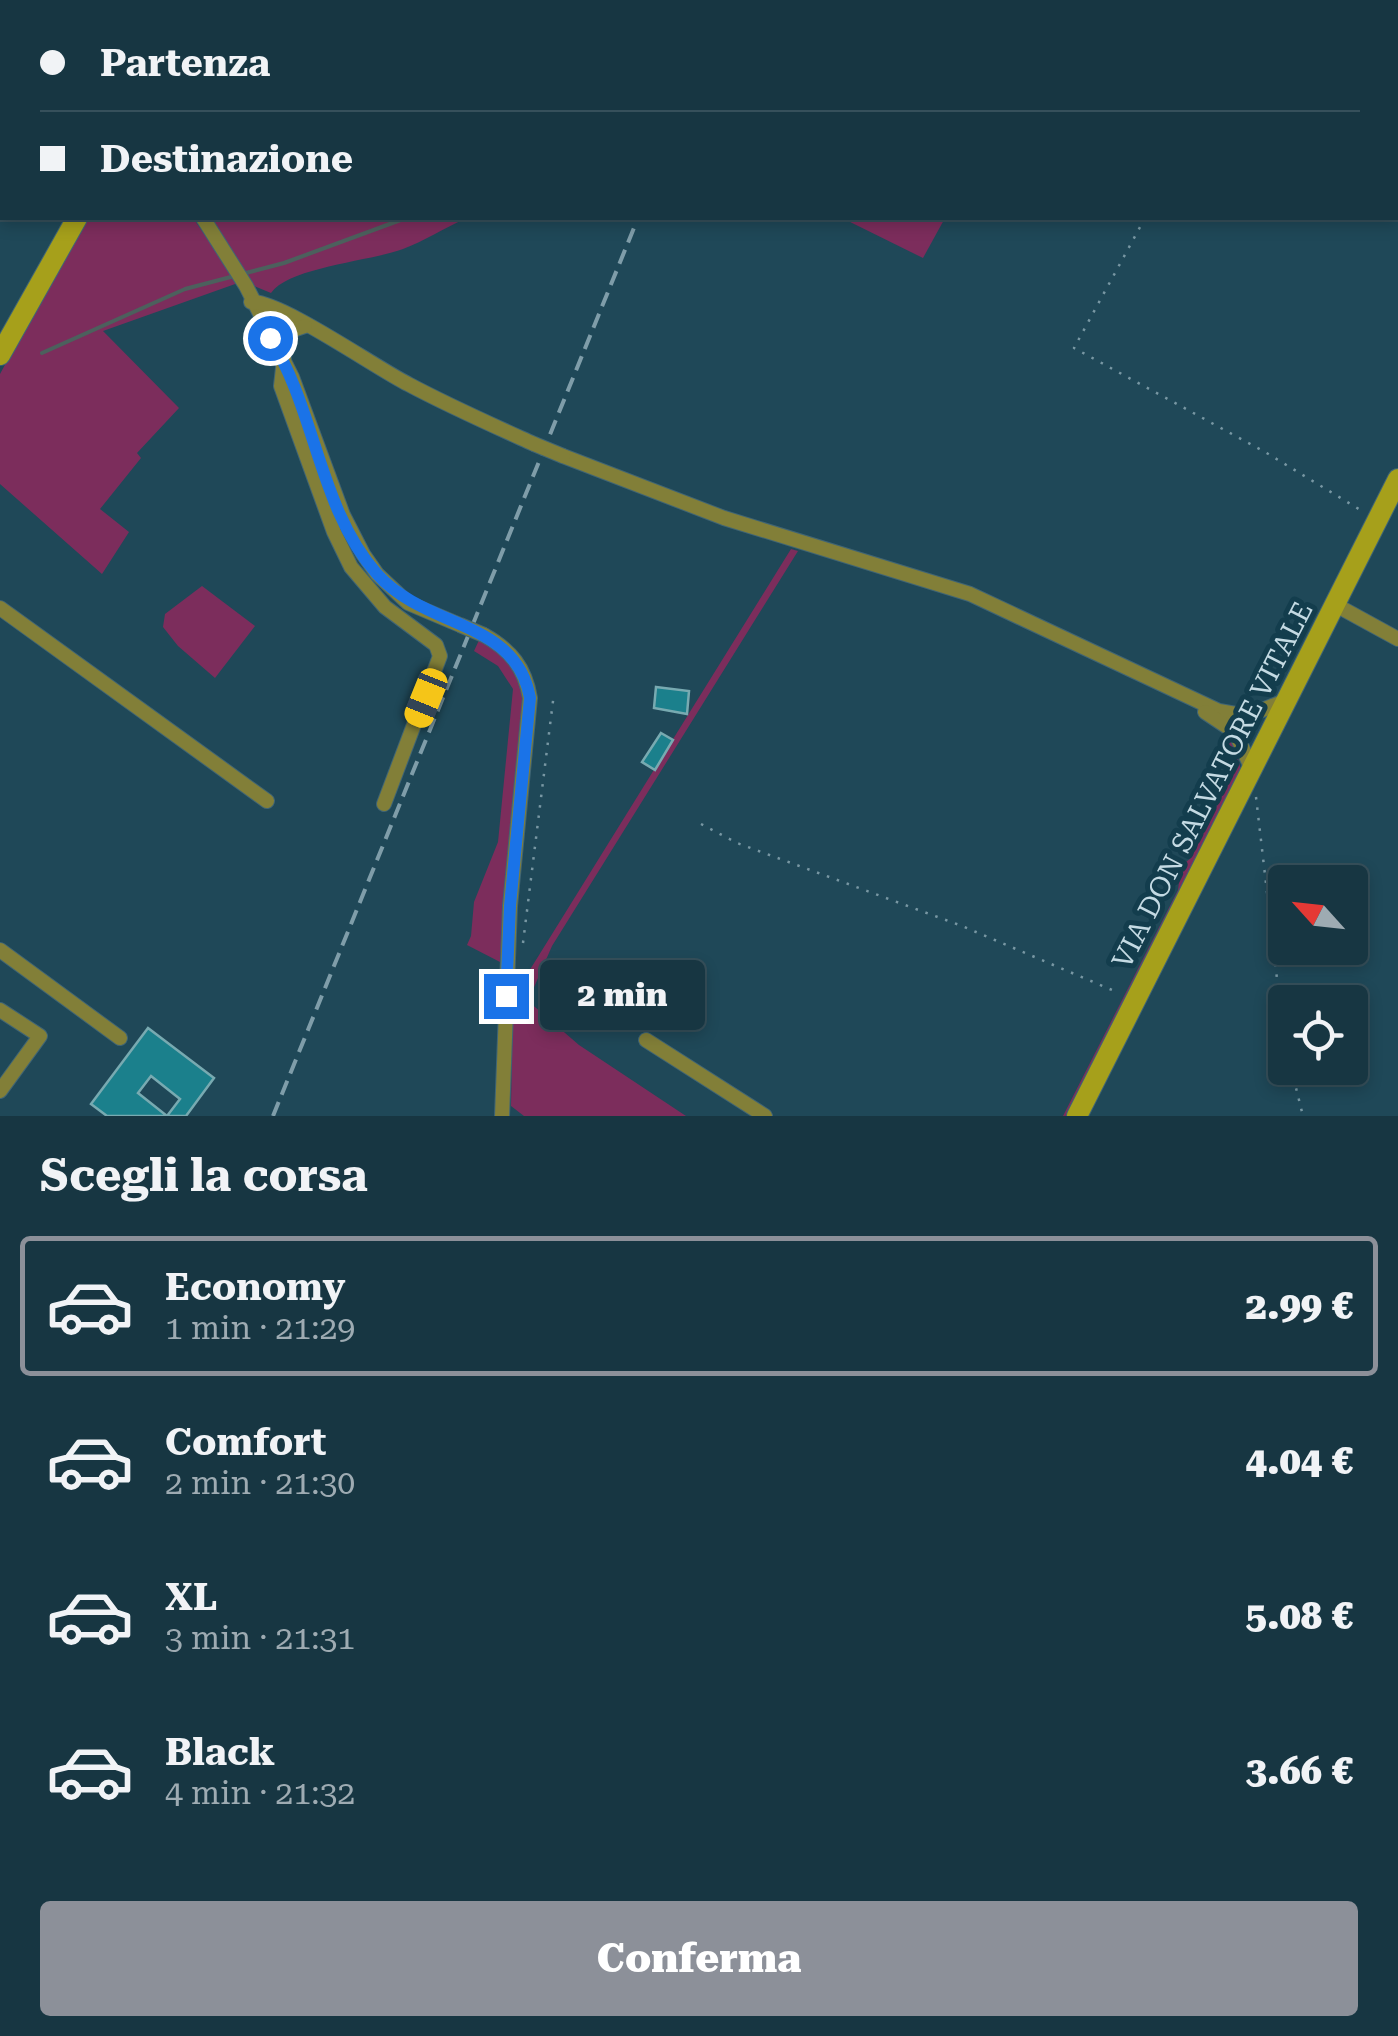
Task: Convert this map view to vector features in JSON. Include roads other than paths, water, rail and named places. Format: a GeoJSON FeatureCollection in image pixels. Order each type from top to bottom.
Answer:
{"type":"FeatureCollection","features":[{"type":"Feature","properties":{"kind":"street"},"geometry":{"type":"LineString","coordinates":[[204,220],[237,270],[284,359],[343,516],[362,554],[408,603],[484,635],[516,660],[527,680],[530,698],[510,906],[505,1115]]}},
{"type":"Feature","properties":{"kind":"street"},"geometry":{"type":"LineString","coordinates":[[0,355],[67,221]]}},
{"type":"Feature","properties":{"kind":"street"},"geometry":{"type":"LineString","coordinates":[[251,302],[269,304],[407,384],[534,444],[724,518],[970,594],[1219,711],[1253,714],[1285,702]]}},
{"type":"Feature","properties":{"kind":"street"},"geometry":{"type":"LineString","coordinates":[[270,338],[306,326]]}},
{"type":"Feature","properties":{"kind":"street"},"geometry":{"type":"LineString","coordinates":[[284,359],[281,386],[345,557],[368,591],[436,645],[440,656],[384,804]]}},
{"type":"Feature","properties":{"kind":"street","name":"VIA DON SALVATORE VITALE"},"geometry":{"type":"LineString","coordinates":[[1077,1116],[1398,479]]}},
{"type":"Feature","properties":{"kind":"street"},"geometry":{"type":"LineString","coordinates":[[1334,604],[1398,639]]}},
{"type":"Feature","properties":{"kind":"street"},"geometry":{"type":"LineString","coordinates":[[0,608],[266,802]]}},
{"type":"Feature","properties":{"kind":"street"},"geometry":{"type":"LineString","coordinates":[[1184,697],[1234,732],[1245,736],[1268,734]]}},
{"type":"Feature","properties":{"kind":"street"},"geometry":{"type":"LineString","coordinates":[[1253,714],[1268,734]]}},
{"type":"Feature","properties":{"kind":"street"},"geometry":{"type":"LineString","coordinates":[[1234,732],[1248,774]]}},
{"type":"Feature","properties":{"kind":"street"},"geometry":{"type":"LineString","coordinates":[[2,955],[120,1038]]}},
{"type":"Feature","properties":{"kind":"street"},"geometry":{"type":"LineString","coordinates":[[0,1010],[40,1036],[0,1092]]}},
{"type":"Feature","properties":{"kind":"street"},"geometry":{"type":"LineString","coordinates":[[646,1040],[766,1116]]}},
{"type":"Feature","properties":{"kind":"waterway"},"geometry":{"type":"LineString","coordinates":[[42,353],[185,289],[284,263],[401,220]]}},
{"type":"Feature","properties":{"kind":"railway"},"geometry":{"type":"LineString","coordinates":[[273,1116],[637,220]]}}]}
